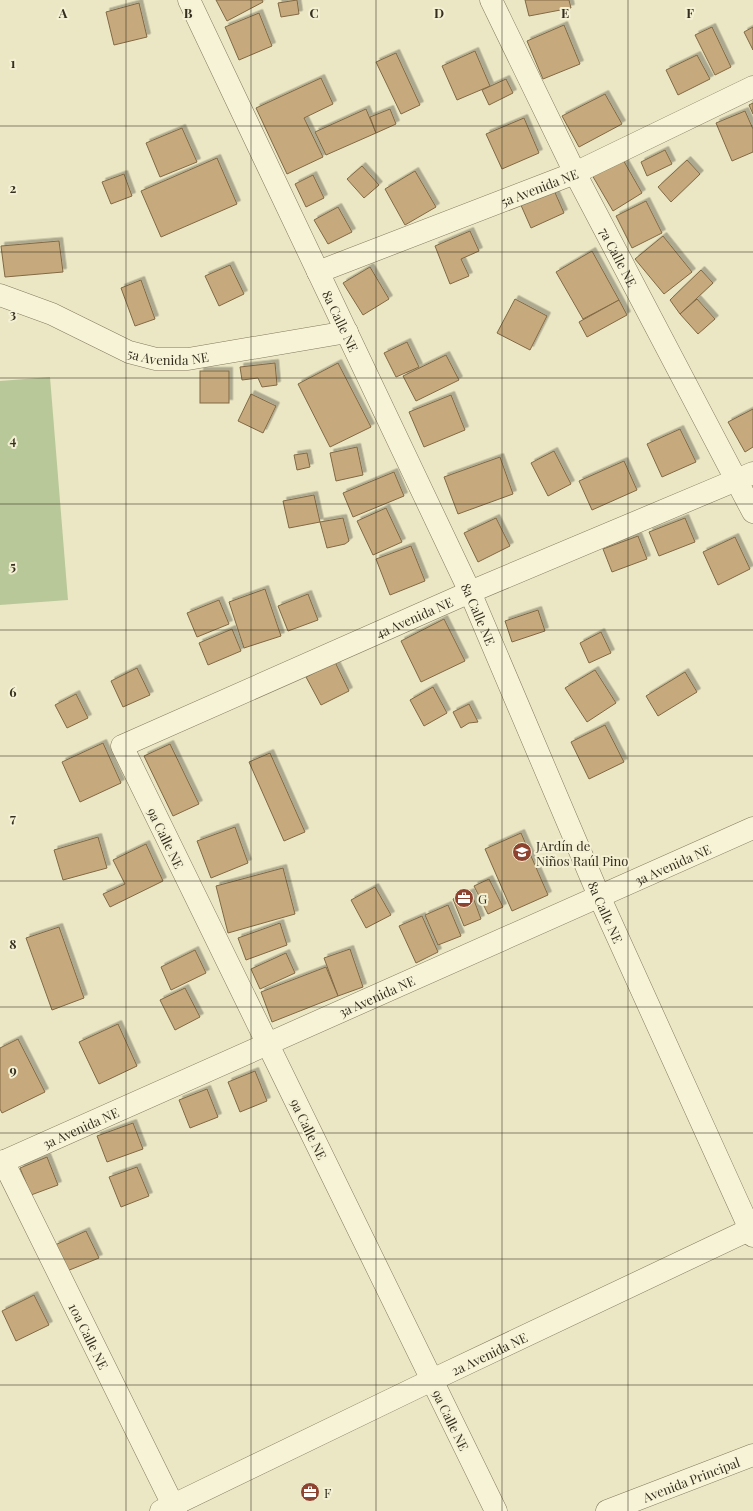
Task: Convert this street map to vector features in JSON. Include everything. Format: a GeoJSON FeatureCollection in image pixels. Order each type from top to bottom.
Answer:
{"type":"FeatureCollection","features":[{"type":"Feature","properties":{"kind":"street","name":"8a Calle NE"},"geometry":{"type":"LineString","coordinates":[[189,0],[470,592],[599,896],[752,1231]]}},
{"type":"Feature","properties":{"kind":"street","name":"7a Calle NE"},"geometry":{"type":"LineString","coordinates":[[491,0],[575,173],[745,476],[753,512]]}},
{"type":"Feature","properties":{"kind":"street","name":"5a Avenida NE"},"geometry":{"type":"LineString","coordinates":[[318,272],[575,173],[753,87]]}},
{"type":"Feature","properties":{"kind":"street","name":"5a Avenida NE"},"geometry":{"type":"LineString","coordinates":[[0,295],[52,314],[129,352],[156,359],[188,359],[347,332]]}},
{"type":"Feature","properties":{"kind":"street","name":"4a Avenida NE"},"geometry":{"type":"LineString","coordinates":[[122,746],[470,592],[745,476]]}},
{"type":"Feature","properties":{"kind":"street","name":"9a Calle NE"},"geometry":{"type":"LineString","coordinates":[[122,746],[496,1511]]}},
{"type":"Feature","properties":{"kind":"street","name":"3a Avenida NE"},"geometry":{"type":"LineString","coordinates":[[1,1162],[753,828]]}},
{"type":"Feature","properties":{"kind":"street","name":"10a Calle NE"},"geometry":{"type":"LineString","coordinates":[[1,1162],[170,1509]]}},
{"type":"Feature","properties":{"kind":"street","name":"2a Avenida NE"},"geometry":{"type":"LineString","coordinates":[[170,1509],[432,1380],[752,1231]]}},
{"type":"Feature","properties":{"kind":"street","name":"Avenida Principal"},"geometry":{"type":"LineString","coordinates":[[607,1511],[753,1455]]}},
{"type":"Feature","properties":{"kind":"green space"},"geometry":{"type":"Polygon","coordinates":[[[50,377],[68,600],[0,605],[0,381],[50,377]]]}},
{"type":"Feature","properties":{"kind":"building"},"geometry":{"type":"Polygon","coordinates":[[[216,0],[262,0],[263,2],[227,21],[216,0]]]}},
{"type":"Feature","properties":{"kind":"building"},"geometry":{"type":"Polygon","coordinates":[[[297,0],[299,14],[281,17],[278,3],[297,0]]]}},
{"type":"Feature","properties":{"kind":"building"},"geometry":{"type":"Polygon","coordinates":[[[525,0],[569,0],[571,8],[529,16],[525,0]]]}},
{"type":"Feature","properties":{"kind":"building"},"geometry":{"type":"Polygon","coordinates":[[[139,3],[147,37],[114,45],[106,12],[139,3]]]}},
{"type":"Feature","properties":{"kind":"building"},"geometry":{"type":"Polygon","coordinates":[[[259,13],[272,46],[239,60],[225,27],[259,13]]]}},
{"type":"Feature","properties":{"kind":"building"},"geometry":{"type":"Polygon","coordinates":[[[564,25],[580,64],[543,79],[527,41],[564,25]]]}},
{"type":"Feature","properties":{"kind":"building"},"geometry":{"type":"Polygon","coordinates":[[[712,27],[731,67],[715,75],[695,35],[712,27]]]}},
{"type":"Feature","properties":{"kind":"building"},"geometry":{"type":"Polygon","coordinates":[[[753,27],[753,50],[744,32],[753,27]]]}},
{"type":"Feature","properties":{"kind":"building"},"geometry":{"type":"Polygon","coordinates":[[[475,51],[490,86],[457,100],[442,66],[475,51]]]}},
{"type":"Feature","properties":{"kind":"building"},"geometry":{"type":"Polygon","coordinates":[[[396,53],[420,105],[401,114],[376,62],[396,53]]]}},
{"type":"Feature","properties":{"kind":"building"},"geometry":{"type":"Polygon","coordinates":[[[697,55],[710,79],[678,95],[666,70],[697,55]]]}},
{"type":"Feature","properties":{"kind":"building"},"geometry":{"type":"Polygon","coordinates":[[[321,78],[333,104],[304,118],[323,157],[287,174],[256,108],[321,78]]]}},
{"type":"Feature","properties":{"kind":"building"},"geometry":{"type":"Polygon","coordinates":[[[506,79],[513,93],[489,105],[482,90],[506,79]]]}},
{"type":"Feature","properties":{"kind":"building"},"geometry":{"type":"Polygon","coordinates":[[[605,94],[622,124],[579,147],[562,116],[605,94]]]}},
{"type":"Feature","properties":{"kind":"building"},"geometry":{"type":"Polygon","coordinates":[[[753,103],[753,114],[749,105],[753,103]]]}},
{"type":"Feature","properties":{"kind":"building"},"geometry":{"type":"Polygon","coordinates":[[[366,109],[376,133],[326,155],[315,132],[366,109]]]}},
{"type":"Feature","properties":{"kind":"building"},"geometry":{"type":"Polygon","coordinates":[[[390,109],[396,124],[376,133],[370,117],[390,109]]]}},
{"type":"Feature","properties":{"kind":"building"},"geometry":{"type":"Polygon","coordinates":[[[745,111],[753,129],[753,152],[732,161],[716,123],[745,111]]]}},
{"type":"Feature","properties":{"kind":"building"},"geometry":{"type":"Polygon","coordinates":[[[524,118],[539,153],[502,169],[486,134],[524,118]]]}},
{"type":"Feature","properties":{"kind":"building"},"geometry":{"type":"Polygon","coordinates":[[[182,128],[197,162],[160,177],[146,143],[182,128]]]}},
{"type":"Feature","properties":{"kind":"building"},"geometry":{"type":"Polygon","coordinates":[[[665,150],[672,164],[647,176],[641,162],[665,150]]]}},
{"type":"Feature","properties":{"kind":"building"},"geometry":{"type":"Polygon","coordinates":[[[217,158],[237,204],[161,237],[141,191],[217,158]]]}},
{"type":"Feature","properties":{"kind":"building"},"geometry":{"type":"Polygon","coordinates":[[[622,158],[642,193],[613,211],[592,175],[622,158]]]}},
{"type":"Feature","properties":{"kind":"building"},"geometry":{"type":"Polygon","coordinates":[[[687,160],[700,174],[671,202],[658,187],[687,160]]]}},
{"type":"Feature","properties":{"kind":"building"},"geometry":{"type":"Polygon","coordinates":[[[362,166],[379,185],[364,198],[347,179],[362,166]]]}},
{"type":"Feature","properties":{"kind":"building"},"geometry":{"type":"Polygon","coordinates":[[[415,171],[436,207],[405,225],[385,189],[415,171]]]}},
{"type":"Feature","properties":{"kind":"building"},"geometry":{"type":"Polygon","coordinates":[[[124,174],[132,196],[111,204],[102,182],[124,174]]]}},
{"type":"Feature","properties":{"kind":"building"},"geometry":{"type":"Polygon","coordinates":[[[313,175],[324,198],[306,207],[295,184],[313,175]]]}},
{"type":"Feature","properties":{"kind":"building"},"geometry":{"type":"Polygon","coordinates":[[[553,188],[564,213],[531,228],[520,203],[553,188]]]}},
{"type":"Feature","properties":{"kind":"building"},"geometry":{"type":"Polygon","coordinates":[[[646,201],[662,233],[632,248],[616,216],[646,201]]]}},
{"type":"Feature","properties":{"kind":"building"},"geometry":{"type":"Polygon","coordinates":[[[338,207],[352,232],[328,244],[314,220],[338,207]]]}},
{"type":"Feature","properties":{"kind":"building"},"geometry":{"type":"Polygon","coordinates":[[[470,231],[479,251],[461,259],[469,276],[450,284],[435,246],[470,231]]]}},
{"type":"Feature","properties":{"kind":"building"},"geometry":{"type":"Polygon","coordinates":[[[663,236],[692,272],[664,294],[635,259],[663,236]]]}},
{"type":"Feature","properties":{"kind":"building"},"geometry":{"type":"Polygon","coordinates":[[[59,241],[63,272],[5,277],[1,246],[59,241]]]}},
{"type":"Feature","properties":{"kind":"building"},"geometry":{"type":"Polygon","coordinates":[[[592,251],[619,300],[583,319],[556,272],[592,251]]]}},
{"type":"Feature","properties":{"kind":"building"},"geometry":{"type":"Polygon","coordinates":[[[230,265],[244,294],[219,306],[205,276],[230,265]]]}},
{"type":"Feature","properties":{"kind":"building"},"geometry":{"type":"Polygon","coordinates":[[[370,267],[389,299],[363,315],[343,283],[370,267]]]}},
{"type":"Feature","properties":{"kind":"building"},"geometry":{"type":"Polygon","coordinates":[[[701,270],[713,283],[680,314],[670,300],[701,270]]]}},
{"type":"Feature","properties":{"kind":"building"},"geometry":{"type":"Polygon","coordinates":[[[141,280],[155,319],[135,326],[121,288],[141,280]]]}},
{"type":"Feature","properties":{"kind":"building"},"geometry":{"type":"Polygon","coordinates":[[[515,299],[547,316],[530,350],[497,333],[515,299]]]}},
{"type":"Feature","properties":{"kind":"building"},"geometry":{"type":"Polygon","coordinates":[[[697,299],[715,319],[698,334],[680,314],[697,299]]]}},
{"type":"Feature","properties":{"kind":"building"},"geometry":{"type":"Polygon","coordinates":[[[619,300],[627,315],[587,337],[579,322],[619,300]]]}},
{"type":"Feature","properties":{"kind":"building"},"geometry":{"type":"Polygon","coordinates":[[[407,342],[419,367],[396,377],[384,353],[407,342]]]}},
{"type":"Feature","properties":{"kind":"building"},"geometry":{"type":"Polygon","coordinates":[[[446,355],[459,380],[416,401],[403,376],[446,355]]]}},
{"type":"Feature","properties":{"kind":"building"},"geometry":{"type":"Polygon","coordinates":[[[275,363],[277,385],[262,387],[258,378],[242,380],[240,367],[275,363]]]}},
{"type":"Feature","properties":{"kind":"building"},"geometry":{"type":"Polygon","coordinates":[[[338,363],[371,427],[330,447],[298,384],[338,363]]]}},
{"type":"Feature","properties":{"kind":"building"},"geometry":{"type":"Polygon","coordinates":[[[200,371],[229,371],[229,403],[200,403],[200,371]]]}},
{"type":"Feature","properties":{"kind":"building"},"geometry":{"type":"Polygon","coordinates":[[[251,394],[276,406],[263,433],[238,421],[251,394]]]}},
{"type":"Feature","properties":{"kind":"building"},"geometry":{"type":"Polygon","coordinates":[[[451,395],[465,430],[424,447],[409,412],[451,395]]]}},
{"type":"Feature","properties":{"kind":"building"},"geometry":{"type":"Polygon","coordinates":[[[753,409],[753,447],[745,452],[728,422],[753,409]]]}},
{"type":"Feature","properties":{"kind":"building"},"geometry":{"type":"Polygon","coordinates":[[[680,429],[696,462],[662,477],[647,444],[680,429]]]}},
{"type":"Feature","properties":{"kind":"building"},"geometry":{"type":"Polygon","coordinates":[[[357,447],[363,475],[336,481],[330,453],[357,447]]]}},
{"type":"Feature","properties":{"kind":"building"},"geometry":{"type":"Polygon","coordinates":[[[554,451],[571,484],[548,496],[531,463],[554,451]]]}},
{"type":"Feature","properties":{"kind":"building"},"geometry":{"type":"Polygon","coordinates":[[[307,453],[310,467],[297,470],[294,455],[307,453]]]}},
{"type":"Feature","properties":{"kind":"building"},"geometry":{"type":"Polygon","coordinates":[[[500,457],[513,494],[458,514],[444,477],[500,457]]]}},
{"type":"Feature","properties":{"kind":"building"},"geometry":{"type":"Polygon","coordinates":[[[624,461],[637,490],[592,510],[579,481],[624,461]]]}},
{"type":"Feature","properties":{"kind":"building"},"geometry":{"type":"Polygon","coordinates":[[[394,472],[404,496],[353,517],[343,493],[394,472]]]}},
{"type":"Feature","properties":{"kind":"building"},"geometry":{"type":"Polygon","coordinates":[[[314,495],[320,522],[289,528],[283,501],[314,495]]]}},
{"type":"Feature","properties":{"kind":"building"},"geometry":{"type":"Polygon","coordinates":[[[386,508],[402,542],[373,555],[357,521],[386,508]]]}},
{"type":"Feature","properties":{"kind":"building"},"geometry":{"type":"Polygon","coordinates":[[[343,518],[349,541],[345,544],[327,548],[320,522],[343,518]]]}},
{"type":"Feature","properties":{"kind":"building"},"geometry":{"type":"Polygon","coordinates":[[[496,518],[510,546],[478,562],[464,533],[496,518]]]}},
{"type":"Feature","properties":{"kind":"building"},"geometry":{"type":"Polygon","coordinates":[[[685,518],[695,542],[659,556],[649,532],[685,518]]]}},
{"type":"Feature","properties":{"kind":"building"},"geometry":{"type":"Polygon","coordinates":[[[638,536],[647,559],[612,572],[603,549],[638,536]]]}},
{"type":"Feature","properties":{"kind":"building"},"geometry":{"type":"Polygon","coordinates":[[[735,537],[750,569],[718,585],[703,552],[735,537]]]}},
{"type":"Feature","properties":{"kind":"building"},"geometry":{"type":"Polygon","coordinates":[[[411,546],[425,581],[390,595],[376,559],[411,546]]]}},
{"type":"Feature","properties":{"kind":"building"},"geometry":{"type":"Polygon","coordinates":[[[265,589],[281,636],[244,648],[229,602],[265,589]]]}},
{"type":"Feature","properties":{"kind":"building"},"geometry":{"type":"Polygon","coordinates":[[[308,594],[318,620],[288,631],[278,606],[308,594]]]}},
{"type":"Feature","properties":{"kind":"building"},"geometry":{"type":"Polygon","coordinates":[[[219,600],[229,624],[197,637],[187,613],[219,600]]]}},
{"type":"Feature","properties":{"kind":"building"},"geometry":{"type":"Polygon","coordinates":[[[538,610],[545,631],[512,642],[505,621],[538,610]]]}},
{"type":"Feature","properties":{"kind":"building"},"geometry":{"type":"Polygon","coordinates":[[[444,619],[465,661],[421,682],[401,641],[444,619]]]}},
{"type":"Feature","properties":{"kind":"building"},"geometry":{"type":"Polygon","coordinates":[[[232,629],[241,651],[208,665],[199,643],[232,629]]]}},
{"type":"Feature","properties":{"kind":"building"},"geometry":{"type":"Polygon","coordinates":[[[601,632],[611,653],[589,663],[580,643],[601,632]]]}},
{"type":"Feature","properties":{"kind":"building"},"geometry":{"type":"Polygon","coordinates":[[[335,662],[349,691],[321,705],[306,677],[335,662]]]}},
{"type":"Feature","properties":{"kind":"building"},"geometry":{"type":"Polygon","coordinates":[[[137,668],[150,695],[123,707],[111,681],[137,668]]]}},
{"type":"Feature","properties":{"kind":"building"},"geometry":{"type":"Polygon","coordinates":[[[595,670],[616,703],[587,722],[565,688],[595,670]]]}},
{"type":"Feature","properties":{"kind":"building"},"geometry":{"type":"Polygon","coordinates":[[[685,672],[697,692],[658,716],[646,696],[685,672]]]}},
{"type":"Feature","properties":{"kind":"building"},"geometry":{"type":"Polygon","coordinates":[[[433,687],[447,713],[424,726],[410,700],[433,687]]]}},
{"type":"Feature","properties":{"kind":"building"},"geometry":{"type":"Polygon","coordinates":[[[76,694],[88,718],[67,728],[55,705],[76,694]]]}},
{"type":"Feature","properties":{"kind":"building"},"geometry":{"type":"Polygon","coordinates":[[[469,704],[478,722],[469,723],[461,728],[453,712],[469,704]]]}},
{"type":"Feature","properties":{"kind":"building"},"geometry":{"type":"Polygon","coordinates":[[[605,725],[624,762],[589,779],[571,742],[605,725]]]}},
{"type":"Feature","properties":{"kind":"building"},"geometry":{"type":"Polygon","coordinates":[[[103,743],[121,783],[80,802],[62,762],[103,743]]]}},
{"type":"Feature","properties":{"kind":"building"},"geometry":{"type":"Polygon","coordinates":[[[170,744],[199,804],[173,816],[144,756],[170,744]]]}},
{"type":"Feature","properties":{"kind":"building"},"geometry":{"type":"Polygon","coordinates":[[[270,753],[305,832],[284,841],[249,762],[270,753]]]}},
{"type":"Feature","properties":{"kind":"building"},"geometry":{"type":"Polygon","coordinates":[[[235,827],[248,863],[211,878],[197,841],[235,827]]]}},
{"type":"Feature","properties":{"kind":"building"},"geometry":{"type":"Polygon","coordinates":[[[521,833],[548,895],[512,911],[485,849],[521,833]]]}},
{"type":"Feature","properties":{"kind":"building"},"geometry":{"type":"Polygon","coordinates":[[[98,837],[107,868],[63,880],[54,850],[98,837]]]}},
{"type":"Feature","properties":{"kind":"building"},"geometry":{"type":"Polygon","coordinates":[[[146,844],[163,881],[110,907],[103,894],[125,884],[113,860],[146,844]]]}},
{"type":"Feature","properties":{"kind":"building"},"geometry":{"type":"Polygon","coordinates":[[[283,868],[295,914],[228,933],[216,886],[283,868]]]}},
{"type":"Feature","properties":{"kind":"building"},"geometry":{"type":"Polygon","coordinates":[[[489,879],[503,907],[488,914],[474,886],[489,879]]]}},
{"type":"Feature","properties":{"kind":"building"},"geometry":{"type":"Polygon","coordinates":[[[375,887],[391,915],[366,928],[351,900],[375,887]]]}},
{"type":"Feature","properties":{"kind":"building"},"geometry":{"type":"Polygon","coordinates":[[[471,892],[481,919],[464,926],[453,899],[471,892]]]}},
{"type":"Feature","properties":{"kind":"building"},"geometry":{"type":"Polygon","coordinates":[[[448,905],[461,936],[438,945],[425,915],[448,905]]]}},
{"type":"Feature","properties":{"kind":"building"},"geometry":{"type":"Polygon","coordinates":[[[422,916],[438,952],[416,963],[399,926],[422,916]]]}},
{"type":"Feature","properties":{"kind":"building"},"geometry":{"type":"Polygon","coordinates":[[[280,923],[287,945],[246,960],[238,938],[280,923]]]}},
{"type":"Feature","properties":{"kind":"building"},"geometry":{"type":"Polygon","coordinates":[[[59,927],[84,998],[52,1010],[26,938],[59,927]]]}},
{"type":"Feature","properties":{"kind":"building"},"geometry":{"type":"Polygon","coordinates":[[[350,949],[363,987],[338,996],[324,958],[350,949]]]}},
{"type":"Feature","properties":{"kind":"building"},"geometry":{"type":"Polygon","coordinates":[[[195,950],[206,973],[171,990],[161,967],[195,950]]]}},
{"type":"Feature","properties":{"kind":"building"},"geometry":{"type":"Polygon","coordinates":[[[286,953],[295,973],[260,989],[251,969],[286,953]]]}},
{"type":"Feature","properties":{"kind":"building"},"geometry":{"type":"Polygon","coordinates":[[[326,967],[338,996],[272,1022],[261,992],[326,967]]]}},
{"type":"Feature","properties":{"kind":"building"},"geometry":{"type":"Polygon","coordinates":[[[185,988],[200,1017],[175,1030],[160,1000],[185,988]]]}},
{"type":"Feature","properties":{"kind":"building"},"geometry":{"type":"Polygon","coordinates":[[[118,1024],[137,1066],[99,1084],[79,1042],[118,1024]]]}},
{"type":"Feature","properties":{"kind":"building"},"geometry":{"type":"Polygon","coordinates":[[[18,1039],[45,1092],[2,1113],[0,1109],[0,1048],[18,1039]]]}},
{"type":"Feature","properties":{"kind":"building"},"geometry":{"type":"Polygon","coordinates":[[[255,1071],[267,1101],[240,1112],[228,1082],[255,1071]]]}},
{"type":"Feature","properties":{"kind":"building"},"geometry":{"type":"Polygon","coordinates":[[[207,1089],[218,1117],[190,1128],[179,1100],[207,1089]]]}},
{"type":"Feature","properties":{"kind":"building"},"geometry":{"type":"Polygon","coordinates":[[[133,1123],[143,1149],[107,1162],[97,1136],[133,1123]]]}},
{"type":"Feature","properties":{"kind":"building"},"geometry":{"type":"Polygon","coordinates":[[[47,1157],[58,1185],[31,1195],[20,1168],[47,1157]]]}},
{"type":"Feature","properties":{"kind":"building"},"geometry":{"type":"Polygon","coordinates":[[[137,1167],[149,1196],[121,1207],[109,1177],[137,1167]]]}},
{"type":"Feature","properties":{"kind":"building"},"geometry":{"type":"Polygon","coordinates":[[[86,1231],[99,1258],[67,1271],[55,1245],[86,1231]]]}},
{"type":"Feature","properties":{"kind":"building"},"geometry":{"type":"Polygon","coordinates":[[[34,1295],[49,1325],[16,1341],[2,1311],[34,1295]]]}},
{"type":"Feature","properties":{"kind":"place","name":"JArdín de Niños Raúl Pino"},"geometry":{"type":"Point","coordinates":[522,852]}},
{"type":"Feature","properties":{"kind":"place","name":"G"},"geometry":{"type":"Point","coordinates":[464,898]}},
{"type":"Feature","properties":{"kind":"place","name":"F"},"geometry":{"type":"Point","coordinates":[310,1492]}}]}
